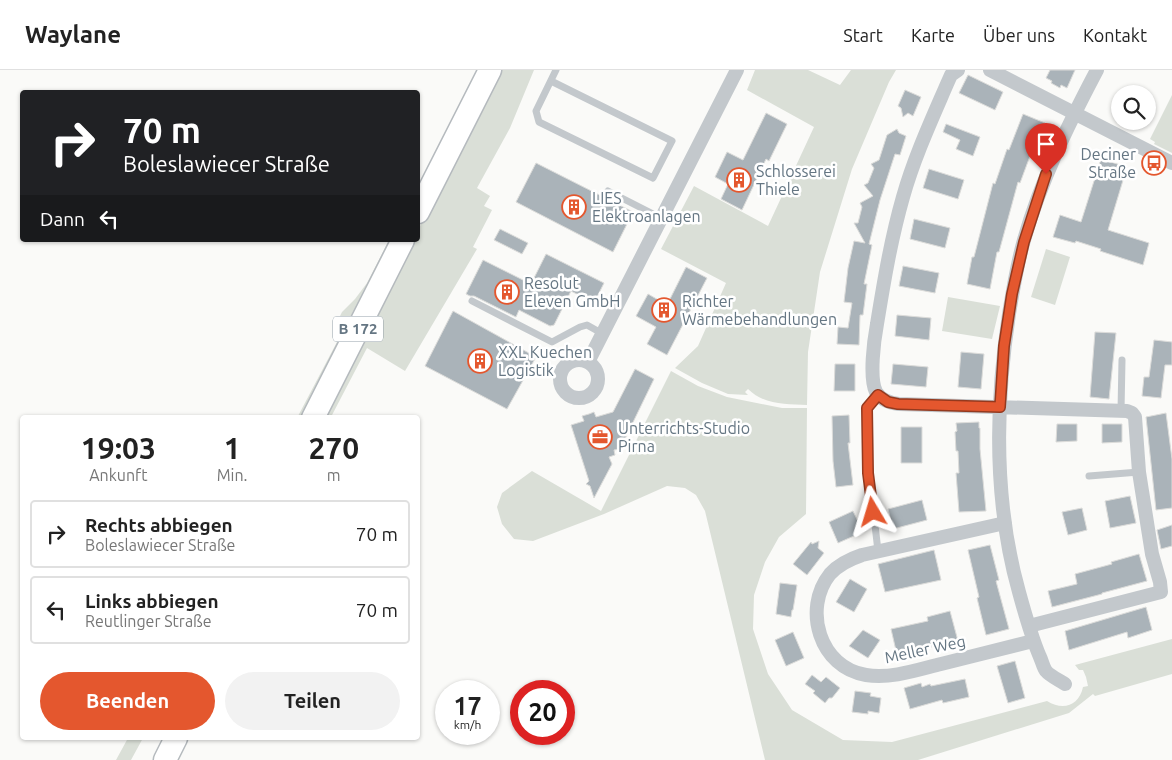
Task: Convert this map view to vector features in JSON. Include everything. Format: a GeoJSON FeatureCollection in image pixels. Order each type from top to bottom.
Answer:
{"type":"FeatureCollection","features":[{"type":"Feature","properties":{"kind":"main road"},"geometry":{"type":"LineString","coordinates":[[420,208],[490,70]]}},
{"type":"Feature","properties":{"kind":"main road","name":"B 172"},"geometry":{"type":"LineString","coordinates":[[315,415],[402,242]]}},
{"type":"Feature","properties":{"kind":"main road"},"geometry":{"type":"LineString","coordinates":[[166,760],[175,740]]}},
{"type":"Feature","properties":{"kind":"street"},"geometry":{"type":"LineString","coordinates":[[588,362],[737,70]]}},
{"type":"Feature","properties":{"kind":"street"},"geometry":{"type":"LineString","coordinates":[[958,70],[952,75],[947,84],[918,152],[902,198],[890,246],[874,341],[874,386],[878,395],[888,402],[898,404],[1121,411],[1132,413],[1135,417],[1139,472],[1152,554],[1160,582],[1161,592],[1029,626]]}},
{"type":"Feature","properties":{"kind":"street"},"geometry":{"type":"LineString","coordinates":[[990,70],[1172,163]]}},
{"type":"Feature","properties":{"kind":"street"},"geometry":{"type":"LineString","coordinates":[[1064,684],[1046,671],[1033,642],[1016,580],[1005,523],[1000,466],[1000,407],[1004,346],[1012,294],[1024,242],[1046,174],[1097,70]]}},
{"type":"Feature","properties":{"kind":"street","name":"Meller Weg"},"geometry":{"type":"LineString","coordinates":[[1005,523],[850,559],[832,572],[825,582],[817,607],[817,622],[824,645],[832,655],[841,664],[864,675],[887,676],[1033,642]]}},
{"type":"Feature","properties":{"kind":"lane"},"geometry":{"type":"LineString","coordinates":[[551,81],[672,141],[653,178],[539,122],[536,110],[556,70]]}},
{"type":"Feature","properties":{"kind":"lane"},"geometry":{"type":"LineString","coordinates":[[608,191],[661,218]]}},
{"type":"Feature","properties":{"kind":"lane"},"geometry":{"type":"LineString","coordinates":[[472,301],[552,342],[580,327],[587,326],[603,334]]}},
{"type":"Feature","properties":{"kind":"lane"},"geometry":{"type":"LineString","coordinates":[[1121,411],[1122,360]]}},
{"type":"Feature","properties":{"kind":"lane"},"geometry":{"type":"LineString","coordinates":[[878,395],[867,408],[868,473],[878,551]]}},
{"type":"Feature","properties":{"kind":"lane"},"geometry":{"type":"LineString","coordinates":[[1088,476],[1139,472]]}},
{"type":"Feature","properties":{"kind":"shaded area"},"geometry":{"type":"Polygon","coordinates":[[[499,70],[534,70],[510,128],[477,188],[490,196],[484,206],[492,210],[473,247],[477,249],[405,371],[367,348],[332,415],[323,415],[411,242],[420,242],[420,226],[499,70]]]}},
{"type":"Feature","properties":{"kind":"shaded area"},"geometry":{"type":"Polygon","coordinates":[[[755,70],[808,70],[840,85],[851,70],[896,70],[889,82],[852,169],[820,272],[808,352],[807,405],[768,401],[748,389],[745,392],[748,395],[728,394],[702,383],[675,368],[698,346],[726,283],[661,249],[694,186],[768,226],[814,127],[747,90],[755,70]]]}},
{"type":"Feature","properties":{"kind":"shaded area"},"geometry":{"type":"Polygon","coordinates":[[[1172,95],[1172,153],[1154,144],[1155,142],[1150,139],[1172,95]]]}},
{"type":"Feature","properties":{"kind":"shaded area"},"geometry":{"type":"Polygon","coordinates":[[[388,242],[395,242],[307,415],[299,415],[338,340],[342,312],[367,283],[388,242]]]}},
{"type":"Feature","properties":{"kind":"shaded area"},"geometry":{"type":"Polygon","coordinates":[[[1046,249],[1070,257],[1055,305],[1031,297],[1046,249]]]}},
{"type":"Feature","properties":{"kind":"shaded area"},"geometry":{"type":"Polygon","coordinates":[[[948,297],[1000,306],[992,339],[942,331],[948,297]]]}},
{"type":"Feature","properties":{"kind":"shaded area"},"geometry":{"type":"Polygon","coordinates":[[[671,371],[698,386],[727,397],[782,408],[807,408],[806,514],[779,537],[765,562],[754,595],[753,629],[768,674],[792,710],[843,740],[892,742],[1047,701],[1059,706],[1070,705],[1078,699],[1083,687],[1088,686],[1083,670],[1079,670],[1075,665],[1172,639],[1172,674],[1095,696],[1093,694],[1069,713],[918,760],[765,760],[705,511],[696,495],[685,488],[667,486],[604,514],[533,541],[514,539],[502,524],[497,507],[502,493],[532,471],[601,511],[671,371]]]}},
{"type":"Feature","properties":{"kind":"shaded area"},"geometry":{"type":"Polygon","coordinates":[[[127,740],[142,740],[131,760],[116,760],[127,740]]]}},
{"type":"Feature","properties":{"kind":"building"},"geometry":{"type":"Polygon","coordinates":[[[1050,70],[1075,70],[1067,88],[1061,85],[1060,88],[1046,78],[1050,70]]]}},
{"type":"Feature","properties":{"kind":"building"},"geometry":{"type":"Polygon","coordinates":[[[968,75],[1003,92],[995,110],[959,93],[968,75]]]}},
{"type":"Feature","properties":{"kind":"building"},"geometry":{"type":"Polygon","coordinates":[[[905,90],[921,97],[913,116],[908,113],[903,117],[901,108],[898,106],[905,90]]]}},
{"type":"Feature","properties":{"kind":"building"},"geometry":{"type":"Polygon","coordinates":[[[766,113],[787,124],[769,161],[766,159],[742,210],[721,199],[728,184],[715,177],[727,152],[743,160],[766,113]]]}},
{"type":"Feature","properties":{"kind":"building"},"geometry":{"type":"Polygon","coordinates":[[[1023,114],[1045,123],[1020,183],[1018,182],[999,252],[997,252],[990,289],[967,284],[972,257],[974,257],[993,183],[995,184],[1007,149],[1009,150],[1023,114]]]}},
{"type":"Feature","properties":{"kind":"building"},"geometry":{"type":"Polygon","coordinates":[[[946,124],[980,137],[973,156],[956,149],[960,140],[943,132],[946,124]]]}},
{"type":"Feature","properties":{"kind":"building"},"geometry":{"type":"Polygon","coordinates":[[[897,129],[899,133],[906,136],[900,155],[895,154],[880,200],[869,244],[872,245],[864,284],[867,284],[863,315],[860,315],[859,345],[837,344],[838,327],[848,328],[852,303],[844,302],[848,268],[854,241],[865,243],[854,223],[858,223],[862,207],[860,203],[873,196],[864,185],[868,183],[874,168],[871,164],[879,160],[887,135],[897,129]]]}},
{"type":"Feature","properties":{"kind":"building"},"geometry":{"type":"Polygon","coordinates":[[[1101,159],[1127,167],[1108,230],[1149,243],[1143,265],[1076,241],[1075,243],[1053,237],[1060,215],[1081,222],[1101,159]]]}},
{"type":"Feature","properties":{"kind":"building","name":"LIES Elektroanlagen"},"geometry":{"type":"Polygon","coordinates":[[[536,163],[633,212],[613,252],[516,202],[536,163]]]}},
{"type":"Feature","properties":{"kind":"building"},"geometry":{"type":"Polygon","coordinates":[[[929,169],[964,180],[958,199],[923,188],[929,169]]]}},
{"type":"Feature","properties":{"kind":"building"},"geometry":{"type":"Polygon","coordinates":[[[914,219],[950,228],[945,248],[910,239],[914,219]]]}},
{"type":"Feature","properties":{"kind":"building"},"geometry":{"type":"Polygon","coordinates":[[[500,229],[528,243],[522,254],[494,240],[500,229]]]}},
{"type":"Feature","properties":{"kind":"building","name":"Resolut Eleven GmbH"},"geometry":{"type":"Polygon","coordinates":[[[546,254],[604,283],[594,303],[571,291],[554,325],[550,326],[519,310],[516,317],[474,296],[466,294],[483,260],[531,284],[546,254]]]}},
{"type":"Feature","properties":{"kind":"building"},"geometry":{"type":"Polygon","coordinates":[[[903,266],[939,273],[935,293],[899,286],[903,266]]]}},
{"type":"Feature","properties":{"kind":"building","name":"Richter Wärmebehandlungen"},"geometry":{"type":"Polygon","coordinates":[[[686,267],[707,278],[667,355],[647,344],[656,327],[636,316],[648,294],[667,305],[686,267]]]}},
{"type":"Feature","properties":{"kind":"building","name":"XXL Kuechen Logistik"},"geometry":{"type":"Polygon","coordinates":[[[453,311],[536,357],[507,409],[425,366],[453,311]]]}},
{"type":"Feature","properties":{"kind":"building"},"geometry":{"type":"Polygon","coordinates":[[[897,315],[931,318],[929,340],[895,336],[897,315]]]}},
{"type":"Feature","properties":{"kind":"building"},"geometry":{"type":"Polygon","coordinates":[[[1095,332],[1116,333],[1109,399],[1090,397],[1095,332]]]}},
{"type":"Feature","properties":{"kind":"building"},"geometry":{"type":"Polygon","coordinates":[[[1154,340],[1172,342],[1172,365],[1165,365],[1161,398],[1142,396],[1144,377],[1149,377],[1154,340]]]}},
{"type":"Feature","properties":{"kind":"building"},"geometry":{"type":"Polygon","coordinates":[[[961,352],[984,354],[981,389],[958,387],[961,352]]]}},
{"type":"Feature","properties":{"kind":"building"},"geometry":{"type":"Polygon","coordinates":[[[835,364],[855,364],[855,391],[834,391],[835,364]]]}},
{"type":"Feature","properties":{"kind":"building"},"geometry":{"type":"Polygon","coordinates":[[[893,364],[928,367],[926,387],[891,384],[893,364]]]}},
{"type":"Feature","properties":{"kind":"building","name":"Unterrichts-Studio Pirna"},"geometry":{"type":"Polygon","coordinates":[[[635,369],[654,379],[620,449],[614,450],[615,455],[609,457],[612,464],[594,498],[590,486],[586,484],[589,481],[571,425],[584,421],[582,416],[594,412],[596,417],[613,412],[635,369]]]}},
{"type":"Feature","properties":{"kind":"building"},"geometry":{"type":"Polygon","coordinates":[[[1166,413],[1172,459],[1172,508],[1156,510],[1146,417],[1166,413]]]}},
{"type":"Feature","properties":{"kind":"building"},"geometry":{"type":"Polygon","coordinates":[[[849,415],[850,443],[848,443],[853,485],[836,487],[833,461],[832,416],[849,415]]]}},
{"type":"Feature","properties":{"kind":"building"},"geometry":{"type":"Polygon","coordinates":[[[979,422],[986,511],[959,512],[956,473],[959,473],[958,451],[956,451],[956,423],[979,422]]]}},
{"type":"Feature","properties":{"kind":"building"},"geometry":{"type":"Polygon","coordinates":[[[1057,424],[1077,424],[1077,441],[1056,442],[1057,424]]]}},
{"type":"Feature","properties":{"kind":"building"},"geometry":{"type":"Polygon","coordinates":[[[1102,424],[1122,424],[1122,442],[1102,443],[1102,424]]]}},
{"type":"Feature","properties":{"kind":"building"},"geometry":{"type":"Polygon","coordinates":[[[901,427],[922,427],[922,463],[901,463],[901,427]]]}},
{"type":"Feature","properties":{"kind":"building"},"geometry":{"type":"Polygon","coordinates":[[[1130,496],[1136,523],[1110,528],[1105,501],[1130,496]]]}},
{"type":"Feature","properties":{"kind":"building"},"geometry":{"type":"Polygon","coordinates":[[[922,500],[927,520],[893,529],[888,509],[922,500]]]}},
{"type":"Feature","properties":{"kind":"building"},"geometry":{"type":"Polygon","coordinates":[[[1082,508],[1087,530],[1068,535],[1062,512],[1082,508]]]}},
{"type":"Feature","properties":{"kind":"building"},"geometry":{"type":"Polygon","coordinates":[[[853,511],[863,532],[838,543],[829,522],[853,511]]]}},
{"type":"Feature","properties":{"kind":"building"},"geometry":{"type":"Polygon","coordinates":[[[1172,525],[1172,546],[1161,549],[1157,530],[1172,525]]]}},
{"type":"Feature","properties":{"kind":"building"},"geometry":{"type":"Polygon","coordinates":[[[819,541],[818,548],[824,553],[807,575],[793,564],[811,542],[812,544],[819,541]]]}},
{"type":"Feature","properties":{"kind":"building"},"geometry":{"type":"Polygon","coordinates":[[[990,545],[999,580],[996,581],[1009,629],[986,635],[968,550],[990,545]]]}},
{"type":"Feature","properties":{"kind":"building"},"geometry":{"type":"Polygon","coordinates":[[[934,550],[941,580],[885,592],[878,564],[934,550]]]}},
{"type":"Feature","properties":{"kind":"building"},"geometry":{"type":"Polygon","coordinates":[[[1139,554],[1147,581],[1052,607],[1048,591],[1077,584],[1075,574],[1139,554]]]}},
{"type":"Feature","properties":{"kind":"building"},"geometry":{"type":"Polygon","coordinates":[[[850,579],[867,589],[854,612],[836,602],[850,579]]]}},
{"type":"Feature","properties":{"kind":"building"},"geometry":{"type":"Polygon","coordinates":[[[780,583],[797,585],[791,617],[776,614],[780,583]]]}},
{"type":"Feature","properties":{"kind":"building"},"geometry":{"type":"Polygon","coordinates":[[[1146,607],[1152,630],[1128,638],[1127,632],[1069,650],[1065,631],[1146,607]]]}},
{"type":"Feature","properties":{"kind":"building"},"geometry":{"type":"Polygon","coordinates":[[[950,611],[958,641],[897,655],[891,629],[928,621],[927,617],[950,611]]]}},
{"type":"Feature","properties":{"kind":"building"},"geometry":{"type":"Polygon","coordinates":[[[863,630],[880,640],[868,658],[849,646],[863,630]]]}},
{"type":"Feature","properties":{"kind":"building"},"geometry":{"type":"Polygon","coordinates":[[[793,632],[804,658],[786,666],[775,640],[793,632]]]}},
{"type":"Feature","properties":{"kind":"building"},"geometry":{"type":"Polygon","coordinates":[[[1015,661],[1025,698],[1008,703],[997,666],[1015,661]]]}},
{"type":"Feature","properties":{"kind":"building"},"geometry":{"type":"Polygon","coordinates":[[[812,675],[821,682],[826,677],[840,688],[825,703],[813,693],[815,691],[805,684],[812,675]]]}},
{"type":"Feature","properties":{"kind":"building"},"geometry":{"type":"Polygon","coordinates":[[[965,679],[969,697],[943,703],[942,700],[910,709],[904,688],[921,683],[922,687],[965,679]]]}},
{"type":"Feature","properties":{"kind":"building"},"geometry":{"type":"Polygon","coordinates":[[[855,691],[871,693],[870,696],[881,698],[879,713],[868,711],[868,714],[852,712],[855,691]]]}},
{"type":"Feature","properties":{"kind":"place","name":"Deciner Straße"},"geometry":{"type":"Point","coordinates":[1154,163]}},
{"type":"Feature","properties":{"kind":"place","name":"Schlosserei Thiele"},"geometry":{"type":"Point","coordinates":[739,180]}},
{"type":"Feature","properties":{"kind":"place","name":"LIES Elektroanlagen"},"geometry":{"type":"Point","coordinates":[574,207]}},
{"type":"Feature","properties":{"kind":"place","name":"Resolut Eleven GmbH"},"geometry":{"type":"Point","coordinates":[507,292]}},
{"type":"Feature","properties":{"kind":"place","name":"Richter Wärmebehandlungen"},"geometry":{"type":"Point","coordinates":[664,310]}},
{"type":"Feature","properties":{"kind":"place","name":"XXL Kuechen Logistik"},"geometry":{"type":"Point","coordinates":[480,361]}},
{"type":"Feature","properties":{"kind":"place","name":"Unterrichts-Studio Pirna"},"geometry":{"type":"Point","coordinates":[600,437]}},
{"type":"Feature","properties":{"kind":"route"},"geometry":{"type":"LineString","coordinates":[[873,512],[868,473],[867,408],[878,395],[888,402],[898,404],[1000,407],[1004,346],[1012,294],[1024,242],[1046,174]]}}]}
